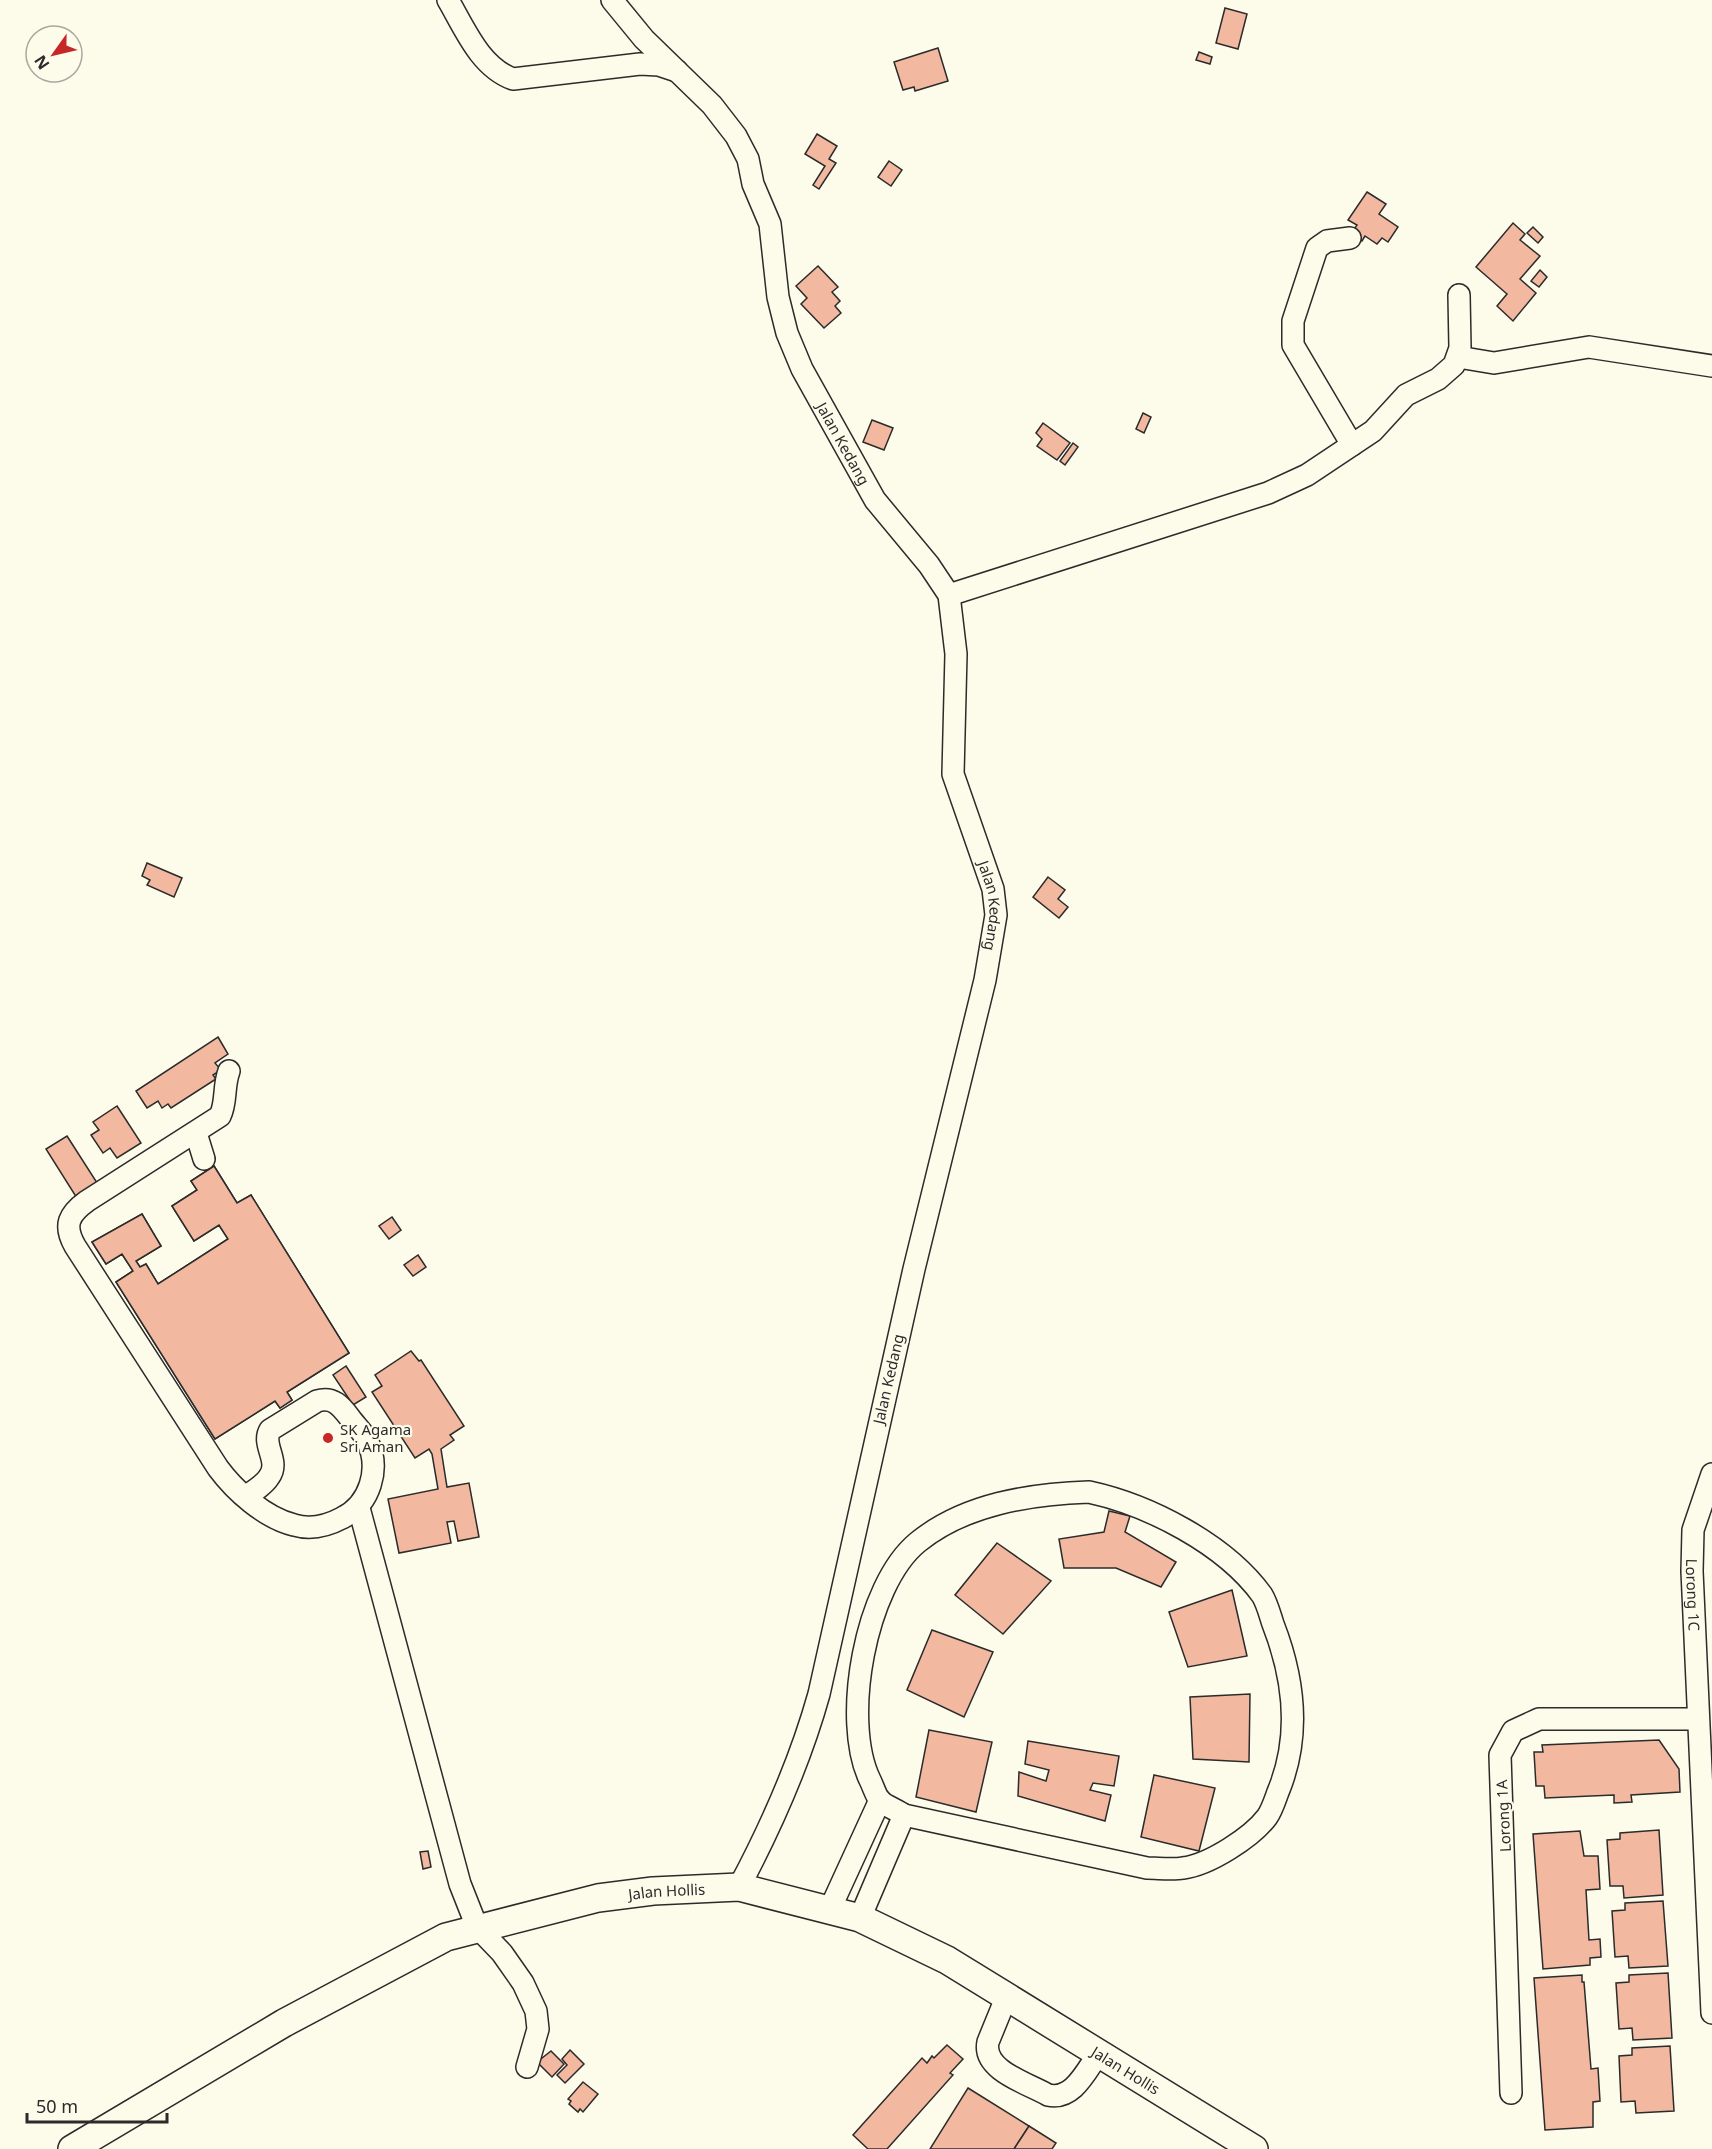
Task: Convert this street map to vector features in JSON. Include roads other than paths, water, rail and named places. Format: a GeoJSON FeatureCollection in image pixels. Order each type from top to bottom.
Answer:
{"type":"FeatureCollection","features":[{"type":"Feature","properties":{"kind":"main road","name":"Jalan Hollis"},"geometry":{"type":"LineString","coordinates":[[72,2149],[284,2023],[446,1937],[477,1927],[598,1898],[653,1891],[739,1887],[860,1918],[947,1960],[1254,2149]]}},
{"type":"Feature","properties":{"kind":"street"},"geometry":{"type":"LineString","coordinates":[[448,0],[486,62],[499,74],[513,79],[640,64],[659,65],[678,71]]}},
{"type":"Feature","properties":{"kind":"street","name":"Jalan Kedang"},"geometry":{"type":"LineString","coordinates":[[612,0],[644,39],[712,105],[736,136],[748,159],[753,184],[770,224],[778,297],[787,333],[802,369],[875,500],[929,565],[950,595],[956,654],[953,774],[960,800],[985,862],[993,889],[996,915],[985,980],[914,1269],[819,1694],[802,1751],[781,1803],[739,1887]]}},
{"type":"Feature","properties":{"kind":"street"},"geometry":{"type":"LineString","coordinates":[[1350,238],[1327,241],[1317,248],[1291,332],[1297,356],[1352,445]]}},
{"type":"Feature","properties":{"kind":"street"},"geometry":{"type":"LineString","coordinates":[[950,595],[1268,494],[1307,475],[1385,422],[1412,391],[1447,372],[1458,357],[1459,295]]}},
{"type":"Feature","properties":{"kind":"street"},"geometry":{"type":"LineString","coordinates":[[1458,357],[1494,363],[1589,347],[1712,366]]}},
{"type":"Feature","properties":{"kind":"street"},"geometry":{"type":"LineString","coordinates":[[229,1071],[224,1085],[224,1110],[214,1121],[78,1208],[69,1218],[69,1235],[232,1487],[284,1522],[309,1527],[323,1526],[359,1508],[370,1487],[373,1471],[367,1440],[342,1407],[329,1399],[317,1401],[270,1430],[267,1438],[274,1463],[273,1471],[263,1484],[246,1496]]}},
{"type":"Feature","properties":{"kind":"street"},"geometry":{"type":"LineString","coordinates":[[190,1136],[199,1161]]}},
{"type":"Feature","properties":{"kind":"street","name":"Lorong 1C"},"geometry":{"type":"LineString","coordinates":[[1712,1474],[1693,1530],[1705,1724],[1712,2013]]}},
{"type":"Feature","properties":{"kind":"street"},"geometry":{"type":"LineString","coordinates":[[1089,1492],[1116,1498],[1156,1513],[1189,1533],[1236,1567],[1263,1596],[1287,1660],[1294,1716],[1283,1780],[1268,1816],[1239,1841],[1213,1858],[1184,1869],[1147,1868],[904,1815],[880,1800],[866,1771],[858,1735],[857,1695],[867,1636],[899,1564],[916,1544],[949,1520],[984,1508],[1053,1493],[1089,1492]]}},
{"type":"Feature","properties":{"kind":"street"},"geometry":{"type":"LineString","coordinates":[[359,1508],[460,1884],[477,1927],[502,1953],[522,1983],[536,2011],[538,2029],[527,2067]]}},
{"type":"Feature","properties":{"kind":"street","name":"Lorong 1A"},"geometry":{"type":"LineString","coordinates":[[1511,2093],[1500,1755],[1506,1742],[1513,1731],[1539,1719],[1705,1724]]}},
{"type":"Feature","properties":{"kind":"street"},"geometry":{"type":"LineString","coordinates":[[830,1909],[880,1800]]}},
{"type":"Feature","properties":{"kind":"street"},"geometry":{"type":"LineString","coordinates":[[860,1918],[904,1815]]}},
{"type":"Feature","properties":{"kind":"street"},"geometry":{"type":"LineString","coordinates":[[1006,1998],[986,2049],[992,2064],[1048,2095],[1056,2097],[1072,2089],[1098,2053]]}},
{"type":"Feature","properties":{"kind":"place","name":"SK Agama Sri Aman"},"geometry":{"type":"Point","coordinates":[328,1438]}}]}
